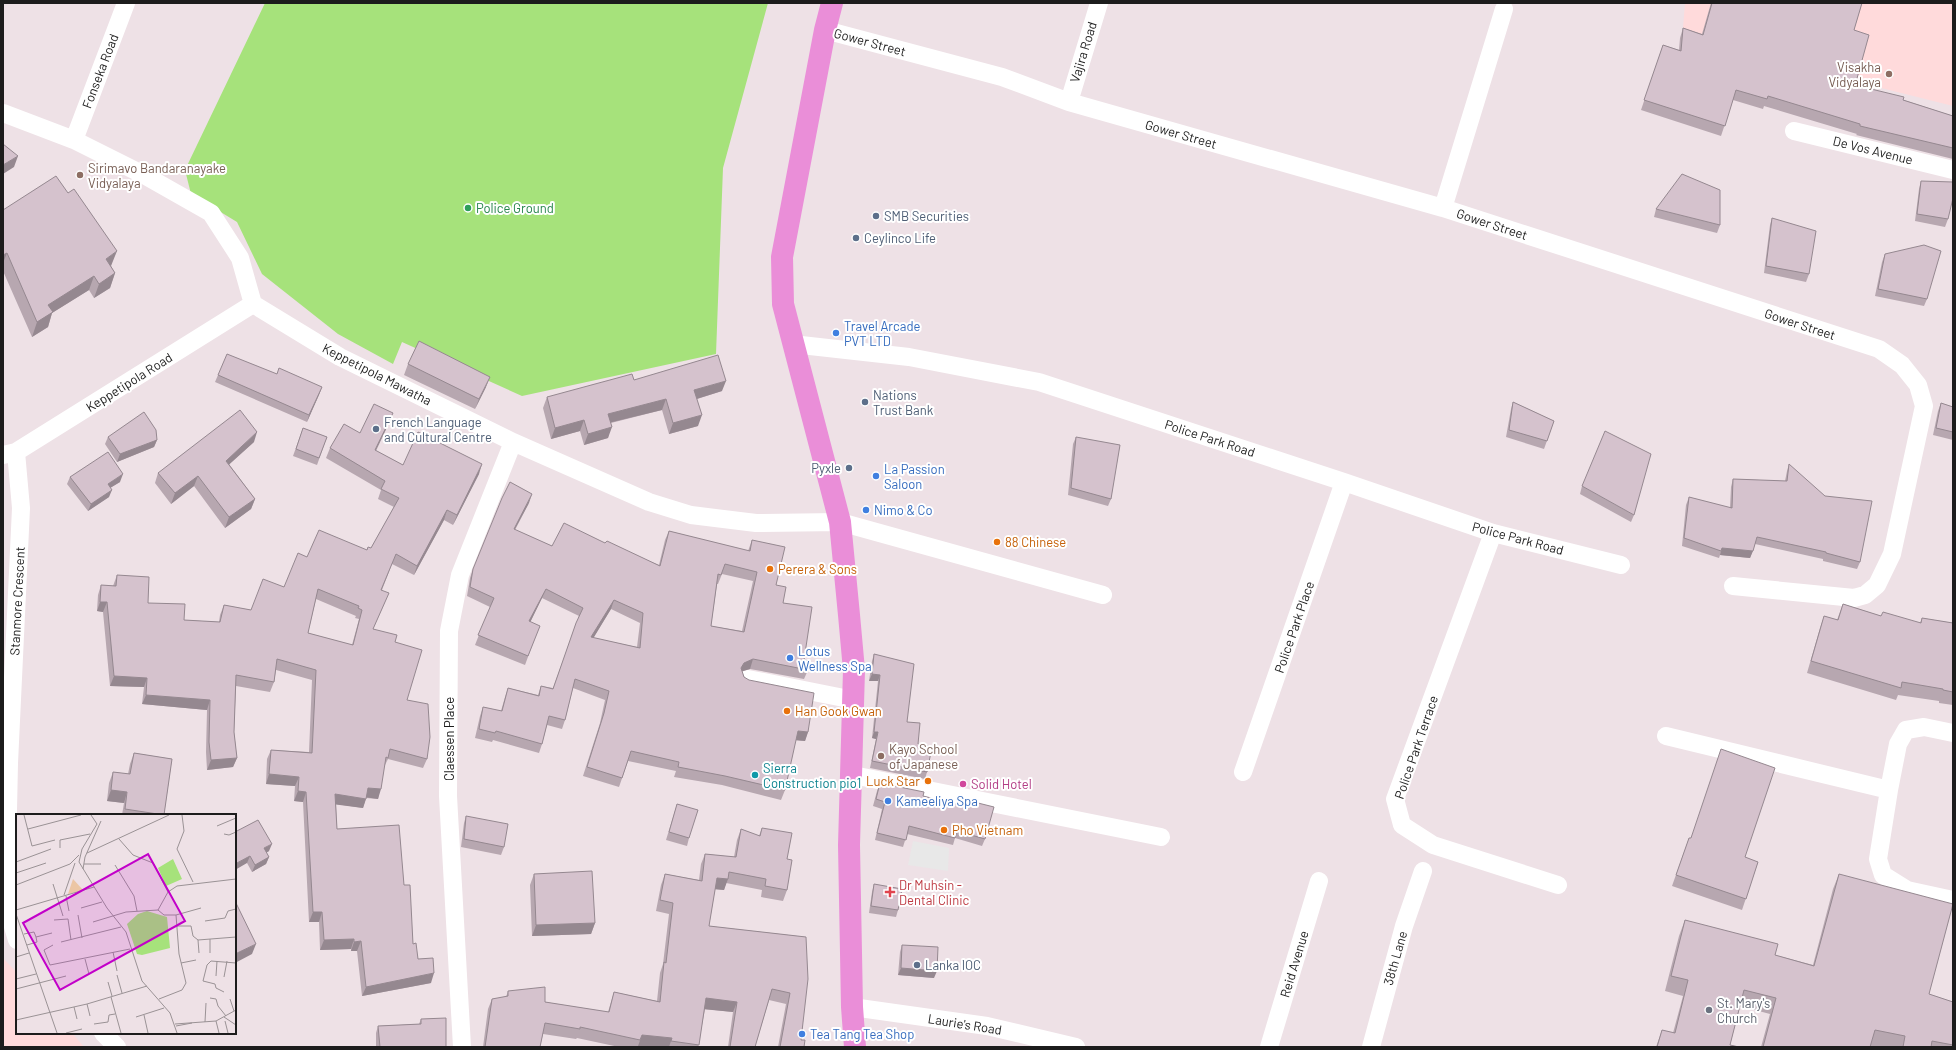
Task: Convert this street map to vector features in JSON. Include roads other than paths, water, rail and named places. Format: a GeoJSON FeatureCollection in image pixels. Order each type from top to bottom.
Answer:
{"type":"FeatureCollection","features":[{"type":"Feature","properties":{"kind":"highway"},"geometry":{"type":"LineString","coordinates":[[832,3],[825,30],[782,257],[783,304],[792,344],[840,522],[854,670],[853,775],[849,845],[852,1007],[855,1047]]}},
{"type":"Feature","properties":{"kind":"street","name":"Fonseka Road"},"geometry":{"type":"LineString","coordinates":[[74,140],[126,3]]}},
{"type":"Feature","properties":{"kind":"street","name":"Vajira Road"},"geometry":{"type":"LineString","coordinates":[[1069,102],[1099,3]]}},
{"type":"Feature","properties":{"kind":"street"},"geometry":{"type":"LineString","coordinates":[[1443,208],[1504,9]]}},
{"type":"Feature","properties":{"kind":"street","name":"Gower Street"},"geometry":{"type":"LineString","coordinates":[[825,30],[1002,77],[1069,102],[1443,208],[1879,349],[1902,365],[1918,385],[1924,406],[1892,554],[1877,585],[1865,594],[1854,598],[1733,586]]}},
{"type":"Feature","properties":{"kind":"street"},"geometry":{"type":"LineString","coordinates":[[3,113],[74,140],[144,175],[211,213],[240,258],[253,304]]}},
{"type":"Feature","properties":{"kind":"street","name":"De Vos Avenue"},"geometry":{"type":"LineString","coordinates":[[1794,131],[1953,170]]}},
{"type":"Feature","properties":{"kind":"street","name":"Keppetipola Mawatha"},"geometry":{"type":"LineString","coordinates":[[253,304],[340,357],[513,442],[649,502],[691,516],[756,523],[840,522],[1102,595]]}},
{"type":"Feature","properties":{"kind":"street","name":"Keppetipola Road"},"geometry":{"type":"LineString","coordinates":[[9,454],[253,304]]}},
{"type":"Feature","properties":{"kind":"street","name":"Police Park Road"},"geometry":{"type":"LineString","coordinates":[[792,344],[909,357],[1039,382],[1344,482],[1493,533],[1621,565]]}},
{"type":"Feature","properties":{"kind":"street","name":"Claessen Place"},"geometry":{"type":"LineString","coordinates":[[462,1047],[448,796],[449,631],[460,575],[513,442]]}},
{"type":"Feature","properties":{"kind":"street","name":"Stanmore Crescent"},"geometry":{"type":"LineString","coordinates":[[9,454],[21,508],[9,763],[6,903],[16,937]]}},
{"type":"Feature","properties":{"kind":"street","name":"Police Park Place"},"geometry":{"type":"LineString","coordinates":[[1243,772],[1344,482]]}},
{"type":"Feature","properties":{"kind":"street","name":"Police Park Terrace"},"geometry":{"type":"LineString","coordinates":[[1493,533],[1395,798],[1402,825],[1433,845],[1558,884]]}},
{"type":"Feature","properties":{"kind":"street"},"geometry":{"type":"LineString","coordinates":[[748,679],[854,700]]}},
{"type":"Feature","properties":{"kind":"street"},"geometry":{"type":"LineString","coordinates":[[1953,733],[1924,727],[1906,730],[1898,744],[1888,790],[1878,859],[1883,875],[1907,890],[1953,900]]}},
{"type":"Feature","properties":{"kind":"street"},"geometry":{"type":"LineString","coordinates":[[1666,736],[1888,790]]}},
{"type":"Feature","properties":{"kind":"street"},"geometry":{"type":"LineString","coordinates":[[853,775],[1162,836]]}},
{"type":"Feature","properties":{"kind":"street","name":"38th Lane"},"geometry":{"type":"LineString","coordinates":[[1371,1047],[1404,926],[1422,871]]}},
{"type":"Feature","properties":{"kind":"street","name":"Reid Avenue"},"geometry":{"type":"LineString","coordinates":[[1269,1047],[1319,881]]}},
{"type":"Feature","properties":{"kind":"street","name":"Laurie's Road"},"geometry":{"type":"LineString","coordinates":[[852,1007],[987,1026],[1076,1047]]}},
{"type":"Feature","properties":{"kind":"street"},"geometry":{"type":"LineString","coordinates":[[103,1034],[117,1047]]}},
{"type":"Feature","properties":{"kind":"place","name":"Visakha Vidyalaya"},"geometry":{"type":"Point","coordinates":[1889,74]}},
{"type":"Feature","properties":{"kind":"place","name":"Sirimavo Bandaranayake Vidyalaya"},"geometry":{"type":"Point","coordinates":[80,175]}},
{"type":"Feature","properties":{"kind":"place","name":"Police Ground"},"geometry":{"type":"Point","coordinates":[468,208]}},
{"type":"Feature","properties":{"kind":"place","name":"SMB Securities"},"geometry":{"type":"Point","coordinates":[876,216]}},
{"type":"Feature","properties":{"kind":"place","name":"Ceylinco Life"},"geometry":{"type":"Point","coordinates":[856,238]}},
{"type":"Feature","properties":{"kind":"place","name":"Travel Arcade PVT LTD"},"geometry":{"type":"Point","coordinates":[836,333]}},
{"type":"Feature","properties":{"kind":"place","name":"Nations Trust Bank"},"geometry":{"type":"Point","coordinates":[865,402]}},
{"type":"Feature","properties":{"kind":"place","name":"French Language and Cultural Centre"},"geometry":{"type":"Point","coordinates":[376,429]}},
{"type":"Feature","properties":{"kind":"place","name":"Pyxle"},"geometry":{"type":"Point","coordinates":[849,468]}},
{"type":"Feature","properties":{"kind":"place","name":"La Passion Saloon"},"geometry":{"type":"Point","coordinates":[876,476]}},
{"type":"Feature","properties":{"kind":"place","name":"Nimo & Co"},"geometry":{"type":"Point","coordinates":[866,510]}},
{"type":"Feature","properties":{"kind":"place","name":"88 Chinese"},"geometry":{"type":"Point","coordinates":[997,542]}},
{"type":"Feature","properties":{"kind":"place","name":"Perera & Sons"},"geometry":{"type":"Point","coordinates":[770,569]}},
{"type":"Feature","properties":{"kind":"place","name":"Lotus Wellness Spa"},"geometry":{"type":"Point","coordinates":[790,658]}},
{"type":"Feature","properties":{"kind":"place","name":"Han Gook Gwan"},"geometry":{"type":"Point","coordinates":[787,711]}},
{"type":"Feature","properties":{"kind":"place","name":"Kayo School of Japanese"},"geometry":{"type":"Point","coordinates":[881,756]}},
{"type":"Feature","properties":{"kind":"place","name":"Sierra Construction pio1"},"geometry":{"type":"Point","coordinates":[755,775]}},
{"type":"Feature","properties":{"kind":"place","name":"Luck Star"},"geometry":{"type":"Point","coordinates":[928,781]}},
{"type":"Feature","properties":{"kind":"place","name":"Solid Hotel"},"geometry":{"type":"Point","coordinates":[963,784]}},
{"type":"Feature","properties":{"kind":"place","name":"Kameeliya Spa"},"geometry":{"type":"Point","coordinates":[888,801]}},
{"type":"Feature","properties":{"kind":"place","name":"Pho Vietnam"},"geometry":{"type":"Point","coordinates":[944,830]}},
{"type":"Feature","properties":{"kind":"place","name":"Dr Muhsin - Dental Clinic"},"geometry":{"type":"Point","coordinates":[890,892]}},
{"type":"Feature","properties":{"kind":"place","name":"Lanka IOC"},"geometry":{"type":"Point","coordinates":[917,965]}},
{"type":"Feature","properties":{"kind":"place","name":"St. Mary's Church"},"geometry":{"type":"Point","coordinates":[1709,1010]}},
{"type":"Feature","properties":{"kind":"place","name":"Tea Tang Tea Shop"},"geometry":{"type":"Point","coordinates":[802,1034]}}]}
